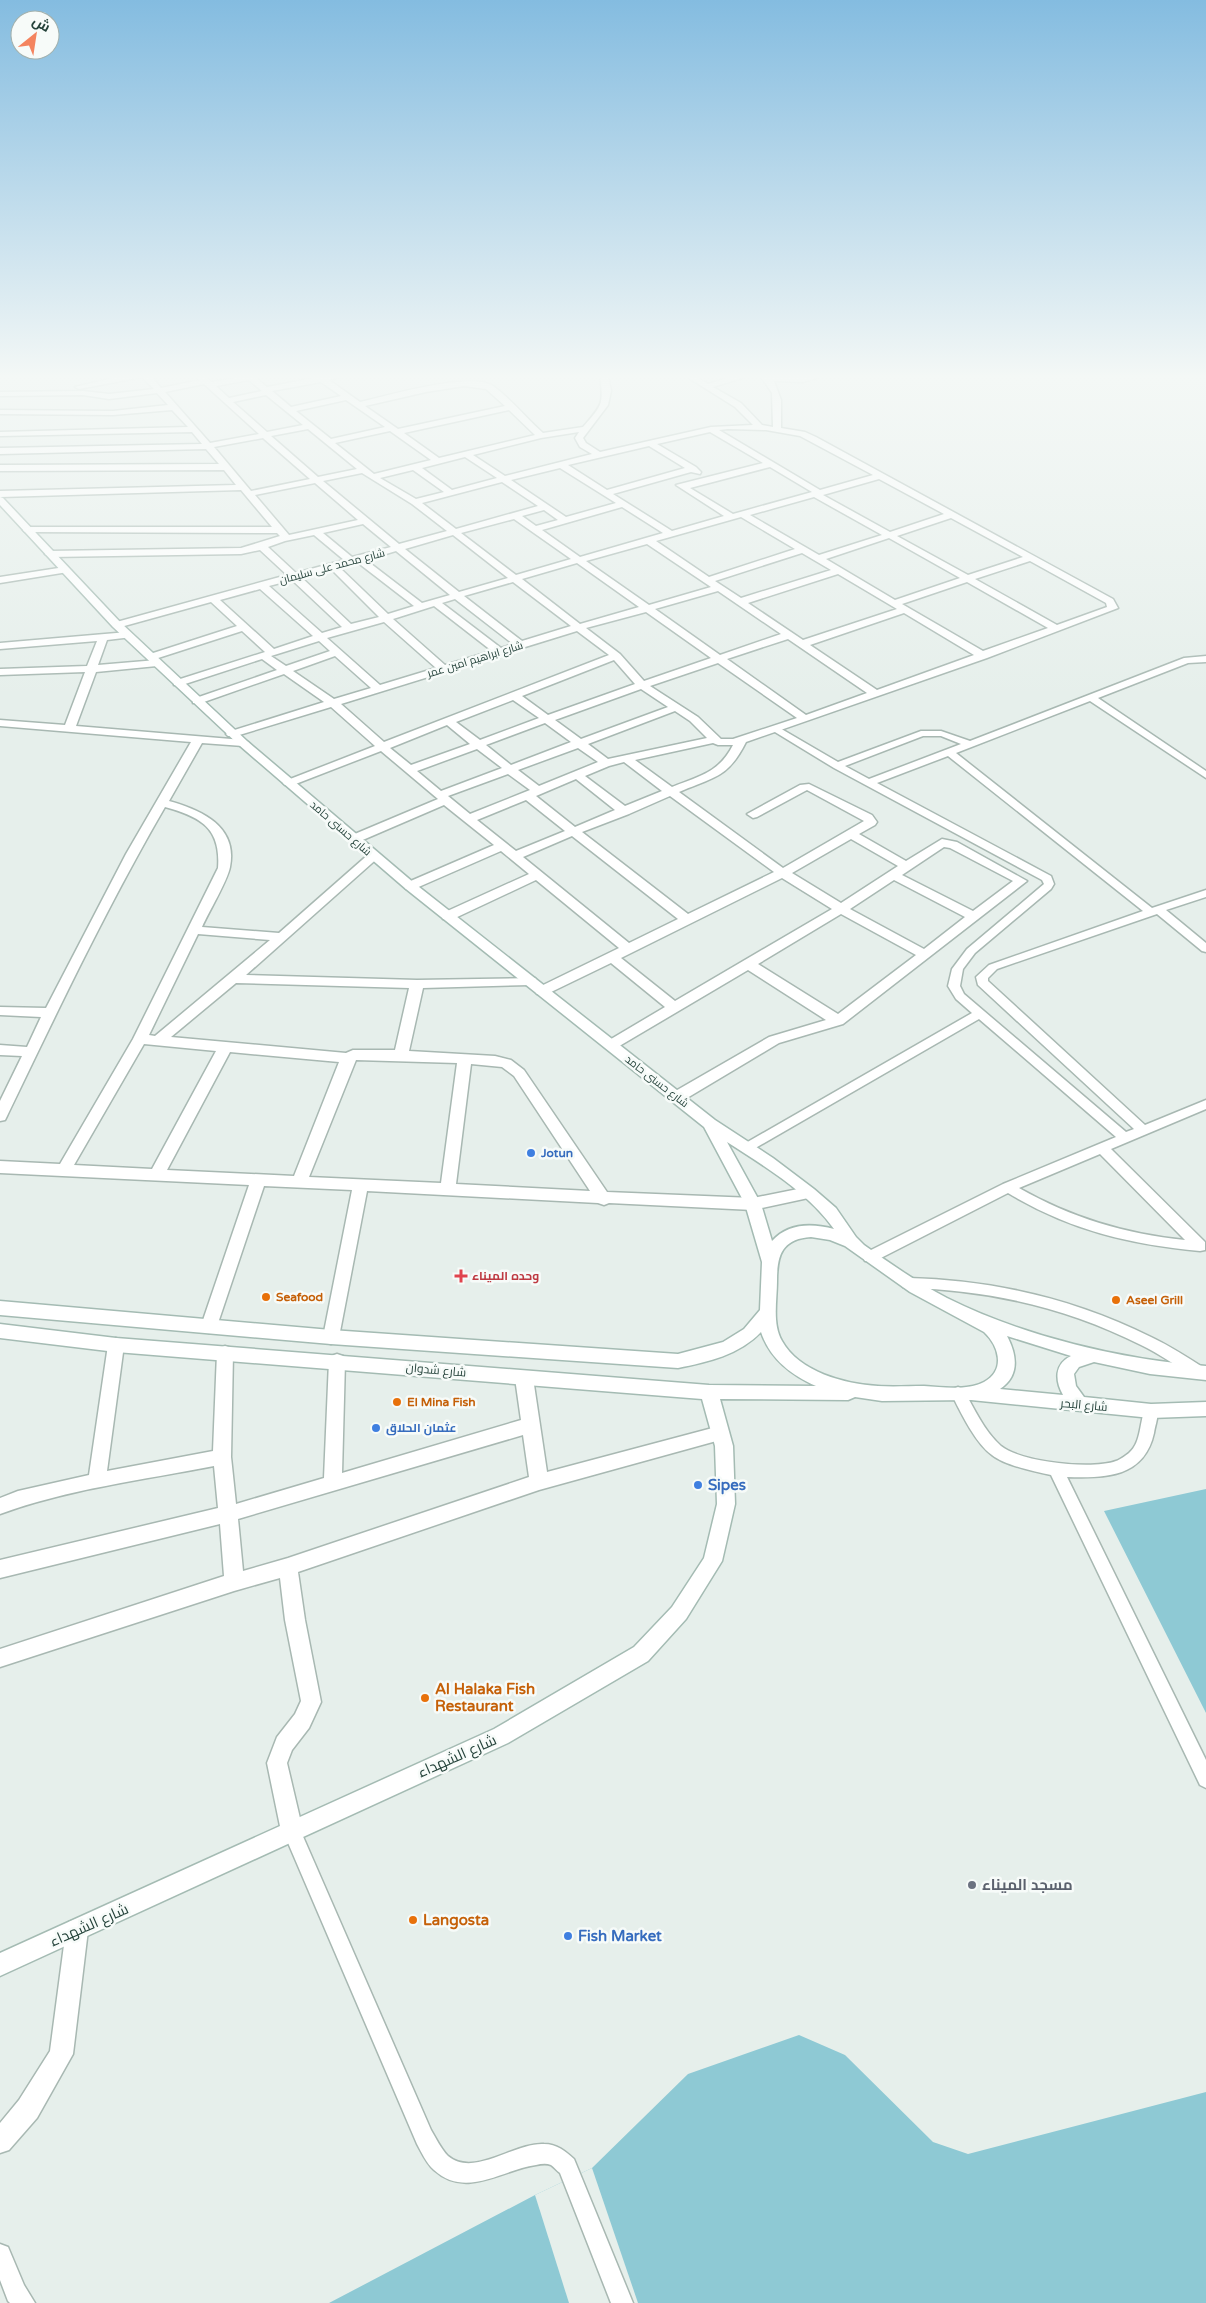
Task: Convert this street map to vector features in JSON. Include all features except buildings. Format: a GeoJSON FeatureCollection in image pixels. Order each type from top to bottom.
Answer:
{"type":"FeatureCollection","features":[{"type":"Feature","properties":{"kind":"street"},"geometry":{"type":"LineString","coordinates":[[239,482],[282,533],[291,538],[364,521]]}},
{"type":"Feature","properties":{"kind":"street"},"geometry":{"type":"LineString","coordinates":[[249,494],[304,482]]}},
{"type":"Feature","properties":{"kind":"street"},"geometry":{"type":"LineString","coordinates":[[319,482],[396,549],[520,645]]}},
{"type":"Feature","properties":{"kind":"street"},"geometry":{"type":"LineString","coordinates":[[381,482],[415,502],[616,656],[642,685],[677,707],[718,742],[726,743],[805,719],[1112,610],[1114,606],[1110,601],[891,482]]}},
{"type":"Feature","properties":{"kind":"street"},"geometry":{"type":"LineString","coordinates":[[436,482],[451,494]]}},
{"type":"Feature","properties":{"kind":"street"},"geometry":{"type":"LineString","coordinates":[[415,502],[495,482]]}},
{"type":"Feature","properties":{"kind":"street"},"geometry":{"type":"LineString","coordinates":[[509,482],[566,520]]}},
{"type":"Feature","properties":{"kind":"street"},"geometry":{"type":"LineString","coordinates":[[589,482],[670,534]]}},
{"type":"Feature","properties":{"kind":"street"},"geometry":{"type":"LineString","coordinates":[[606,493],[645,482]]}},
{"type":"Feature","properties":{"kind":"street"},"geometry":{"type":"LineString","coordinates":[[675,482],[731,517]]}},
{"type":"Feature","properties":{"kind":"street"},"geometry":{"type":"LineString","coordinates":[[683,487],[701,482]]}},
{"type":"Feature","properties":{"kind":"street"},"geometry":{"type":"LineString","coordinates":[[801,482],[889,535],[1057,629]]}},
{"type":"Feature","properties":{"kind":"street"},"geometry":{"type":"LineString","coordinates":[[178,683],[435,602],[856,482]]}},
{"type":"Feature","properties":{"kind":"street"},"geometry":{"type":"LineString","coordinates":[[0,494],[243,487]]}},
{"type":"Feature","properties":{"kind":"street","name":"شارع حسنى حامد"},"geometry":{"type":"LineString","coordinates":[[0,500],[118,625],[232,734],[410,886],[710,1124],[748,1147],[808,1193],[836,1219],[851,1242]]}},
{"type":"Feature","properties":{"kind":"street"},"geometry":{"type":"LineString","coordinates":[[535,529],[623,504]]}},
{"type":"Feature","properties":{"kind":"street","name":"شارع محمد على سليمان"},"geometry":{"type":"LineString","coordinates":[[118,625],[546,507]]}},
{"type":"Feature","properties":{"kind":"street"},"geometry":{"type":"LineString","coordinates":[[742,514],[983,656]]}},
{"type":"Feature","properties":{"kind":"street"},"geometry":{"type":"LineString","coordinates":[[817,559],[951,515]]}},
{"type":"Feature","properties":{"kind":"street"},"geometry":{"type":"LineString","coordinates":[[516,516],[805,719]]}},
{"type":"Feature","properties":{"kind":"street"},"geometry":{"type":"LineString","coordinates":[[28,530],[282,533]]}},
{"type":"Feature","properties":{"kind":"street"},"geometry":{"type":"LineString","coordinates":[[316,532],[421,607]]}},
{"type":"Feature","properties":{"kind":"street"},"geometry":{"type":"LineString","coordinates":[[50,554],[241,551],[262,546],[282,533]]}},
{"type":"Feature","properties":{"kind":"street"},"geometry":{"type":"LineString","coordinates":[[648,540],[876,694]]}},
{"type":"Feature","properties":{"kind":"street"},"geometry":{"type":"LineString","coordinates":[[262,546],[292,577],[349,628]]}},
{"type":"Feature","properties":{"kind":"street"},"geometry":{"type":"LineString","coordinates":[[708,580],[802,550]]}},
{"type":"Feature","properties":{"kind":"street"},"geometry":{"type":"LineString","coordinates":[[894,604],[1029,558]]}},
{"type":"Feature","properties":{"kind":"street"},"geometry":{"type":"LineString","coordinates":[[333,566],[386,618],[444,669]]}},
{"type":"Feature","properties":{"kind":"street"},"geometry":{"type":"LineString","coordinates":[[0,580],[65,570]]}},
{"type":"Feature","properties":{"kind":"street"},"geometry":{"type":"LineString","coordinates":[[740,602],[838,571]]}},
{"type":"Feature","properties":{"kind":"street"},"geometry":{"type":"LineString","coordinates":[[262,585],[378,689]]}},
{"type":"Feature","properties":{"kind":"street","name":"شارع ابراهيم امين عمر"},"geometry":{"type":"LineString","coordinates":[[232,734],[578,627],[719,588]]}},
{"type":"Feature","properties":{"kind":"street"},"geometry":{"type":"LineString","coordinates":[[213,599],[244,627],[283,671],[333,703],[409,770],[628,949]]}},
{"type":"Feature","properties":{"kind":"street"},"geometry":{"type":"LineString","coordinates":[[435,602],[500,652]]}},
{"type":"Feature","properties":{"kind":"street"},"geometry":{"type":"LineString","coordinates":[[802,644],[904,610]]}},
{"type":"Feature","properties":{"kind":"street"},"geometry":{"type":"LineString","coordinates":[[0,672],[92,669],[154,660],[244,627]]}},
{"type":"Feature","properties":{"kind":"street"},"geometry":{"type":"LineString","coordinates":[[0,646],[128,635]]}},
{"type":"Feature","properties":{"kind":"street"},"geometry":{"type":"LineString","coordinates":[[409,770],[642,685],[790,635]]}},
{"type":"Feature","properties":{"kind":"street"},"geometry":{"type":"LineString","coordinates":[[69,729],[102,638]]}},
{"type":"Feature","properties":{"kind":"street"},"geometry":{"type":"LineString","coordinates":[[197,701],[336,653]]}},
{"type":"Feature","properties":{"kind":"street"},"geometry":{"type":"LineString","coordinates":[[289,783],[616,656]]}},
{"type":"Feature","properties":{"kind":"street"},"geometry":{"type":"LineString","coordinates":[[514,695],[606,762]]}},
{"type":"Feature","properties":{"kind":"street"},"geometry":{"type":"LineString","coordinates":[[354,839],[510,769],[677,707]]}},
{"type":"Feature","properties":{"kind":"street"},"geometry":{"type":"LineString","coordinates":[[448,721],[510,769],[574,832],[687,920]]}},
{"type":"Feature","properties":{"kind":"street"},"geometry":{"type":"LineString","coordinates":[[0,723],[243,743]]}},
{"type":"Feature","properties":{"kind":"street"},"geometry":{"type":"LineString","coordinates":[[469,819],[606,762],[716,739]]}},
{"type":"Feature","properties":{"kind":"street"},"geometry":{"type":"LineString","coordinates":[[0,1116],[50,1013],[132,854],[198,740]]}},
{"type":"Feature","properties":{"kind":"street"},"geometry":{"type":"LineString","coordinates":[[514,856],[625,812],[720,771],[732,758],[741,740]]}},
{"type":"Feature","properties":{"kind":"street"},"geometry":{"type":"LineString","coordinates":[[625,758],[783,874],[841,909],[926,955]]}},
{"type":"Feature","properties":{"kind":"street"},"geometry":{"type":"LineString","coordinates":[[577,775],[625,812]]}},
{"type":"Feature","properties":{"kind":"street"},"geometry":{"type":"LineString","coordinates":[[542,991],[783,874],[870,824],[870,820],[811,788],[804,788],[753,814]]}},
{"type":"Feature","properties":{"kind":"street"},"geometry":{"type":"LineString","coordinates":[[64,1170],[140,1040],[224,868],[226,853],[223,840],[212,823],[199,814],[163,803]]}},
{"type":"Feature","properties":{"kind":"street"},"geometry":{"type":"LineString","coordinates":[[851,834],[906,866]]}},
{"type":"Feature","properties":{"kind":"street"},"geometry":{"type":"LineString","coordinates":[[611,1045],[841,909],[938,845],[949,843],[1021,881],[838,1021],[774,1040],[677,1097]]}},
{"type":"Feature","properties":{"kind":"street"},"geometry":{"type":"LineString","coordinates":[[410,886],[502,846]]}},
{"type":"Feature","properties":{"kind":"street"},"geometry":{"type":"LineString","coordinates":[[157,1041],[374,856]]}},
{"type":"Feature","properties":{"kind":"street"},"geometry":{"type":"LineString","coordinates":[[448,916],[537,875]]}},
{"type":"Feature","properties":{"kind":"street"},"geometry":{"type":"LineString","coordinates":[[892,876],[974,917]]}},
{"type":"Feature","properties":{"kind":"street"},"geometry":{"type":"LineString","coordinates":[[195,930],[278,937]]}},
{"type":"Feature","properties":{"kind":"street"},"geometry":{"type":"LineString","coordinates":[[612,957],[674,1008]]}},
{"type":"Feature","properties":{"kind":"street"},"geometry":{"type":"LineString","coordinates":[[749,964],[838,1021]]}},
{"type":"Feature","properties":{"kind":"street"},"geometry":{"type":"LineString","coordinates":[[232,979],[417,984],[530,981]]}},
{"type":"Feature","properties":{"kind":"street"},"geometry":{"type":"LineString","coordinates":[[401,1055],[417,984]]}},
{"type":"Feature","properties":{"kind":"street"},"geometry":{"type":"LineString","coordinates":[[0,1012],[50,1013]]}},
{"type":"Feature","properties":{"kind":"street"},"geometry":{"type":"LineString","coordinates":[[140,1040],[348,1058],[353,1055],[401,1055],[465,1058],[506,1063],[519,1073],[604,1199]]}},
{"type":"Feature","properties":{"kind":"street"},"geometry":{"type":"LineString","coordinates":[[157,1174],[226,1046]]}},
{"type":"Feature","properties":{"kind":"street"},"geometry":{"type":"LineString","coordinates":[[0,1050],[31,1052]]}},
{"type":"Feature","properties":{"kind":"street"},"geometry":{"type":"LineString","coordinates":[[300,1181],[348,1058]]}},
{"type":"Feature","properties":{"kind":"street"},"geometry":{"type":"LineString","coordinates":[[448,1190],[465,1058]]}},
{"type":"Feature","properties":{"kind":"street","name":"شارع حسنى حامد"},"geometry":{"type":"LineString","coordinates":[[710,1124],[753,1204],[770,1261]]}},
{"type":"Feature","properties":{"kind":"street"},"geometry":{"type":"LineString","coordinates":[[0,1167],[300,1181],[604,1199],[753,1204],[808,1193]]}},
{"type":"Feature","properties":{"kind":"street"},"geometry":{"type":"LineString","coordinates":[[209,1326],[259,1179]]}},
{"type":"Feature","properties":{"kind":"street"},"geometry":{"type":"LineString","coordinates":[[331,1337],[362,1185]]}},
{"type":"Feature","properties":{"kind":"street"},"geometry":{"type":"LineString","coordinates":[[818,1230],[836,1234],[851,1242],[870,1257],[908,1283],[994,1331],[1005,1348],[1007,1365],[1000,1380],[985,1390],[960,1393],[872,1394],[838,1386],[807,1374],[785,1358],[769,1333],[770,1261],[775,1248],[786,1238],[801,1231],[818,1230]]}},
{"type":"Feature","properties":{"kind":"street","name":"شارع شدوان"},"geometry":{"type":"LineString","coordinates":[[0,1308],[331,1337],[678,1361],[708,1356],[735,1345],[757,1329],[768,1312]]}},
{"type":"Feature","properties":{"kind":"street"},"geometry":{"type":"LineString","coordinates":[[974,1319],[1094,1355],[1144,1366],[1204,1373]]}},
{"type":"Feature","properties":{"kind":"street","name":"شارع شدوان"},"geometry":{"type":"LineString","coordinates":[[0,1332],[116,1344],[709,1392],[872,1394]]}},
{"type":"Feature","properties":{"kind":"street"},"geometry":{"type":"LineString","coordinates":[[98,1481],[116,1344]]}},
{"type":"Feature","properties":{"kind":"street"},"geometry":{"type":"LineString","coordinates":[[225,1353],[222,1457],[234,1582]]}},
{"type":"Feature","properties":{"kind":"street"},"geometry":{"type":"LineString","coordinates":[[1079,1404],[1068,1392],[1064,1378],[1068,1366],[1079,1358],[1094,1355]]}},
{"type":"Feature","properties":{"kind":"street"},"geometry":{"type":"LineString","coordinates":[[333,1483],[337,1362]]}},
{"type":"Feature","properties":{"kind":"street"},"geometry":{"type":"LineString","coordinates":[[524,1378],[539,1482]]}},
{"type":"Feature","properties":{"kind":"street","name":"شارع الشهداء"},"geometry":{"type":"LineString","coordinates":[[0,1965],[217,1868],[292,1831],[501,1736],[641,1654],[679,1613],[713,1561],[726,1504],[724,1446],[709,1392]]}},
{"type":"Feature","properties":{"kind":"street","name":"شارع البحر"},"geometry":{"type":"LineString","coordinates":[[960,1393],[1152,1411],[1206,1409]]}},
{"type":"Feature","properties":{"kind":"street"},"geometry":{"type":"LineString","coordinates":[[0,1569],[228,1514],[531,1425]]}},
{"type":"Feature","properties":{"kind":"street"},"geometry":{"type":"LineString","coordinates":[[0,1658],[234,1582],[288,1567],[539,1482],[720,1433]]}},
{"type":"Feature","properties":{"kind":"street"},"geometry":{"type":"LineString","coordinates":[[0,1506],[18,1499],[98,1481],[222,1457]]}},
{"type":"Feature","properties":{"kind":"street"},"geometry":{"type":"LineString","coordinates":[[288,1567],[295,1620],[311,1702],[302,1721],[284,1744],[277,1763],[292,1831]]}},
{"type":"Feature","properties":{"kind":"street"},"geometry":{"type":"LineString","coordinates":[[0,2142],[28,2109],[61,2054],[77,1930]]}},
{"type":"Feature","properties":{"kind":"lane"},"geometry":{"type":"LineString","coordinates":[[869,783],[951,753],[1188,660],[1206,659]]}},
{"type":"Feature","properties":{"kind":"lane"},"geometry":{"type":"LineString","coordinates":[[1091,697],[1206,774]]}},
{"type":"Feature","properties":{"kind":"lane"},"geometry":{"type":"LineString","coordinates":[[775,729],[837,766],[1044,875],[1049,881],[1048,887],[971,951],[958,969],[954,986],[960,996],[1125,1138]]}},
{"type":"Feature","properties":{"kind":"lane"},"geometry":{"type":"LineString","coordinates":[[837,766],[930,732],[950,735],[971,745]]}},
{"type":"Feature","properties":{"kind":"lane"},"geometry":{"type":"LineString","coordinates":[[951,753],[1154,911],[1206,949]]}},
{"type":"Feature","properties":{"kind":"lane"},"geometry":{"type":"LineString","coordinates":[[1143,1130],[982,982],[982,976],[993,967],[1206,893]]}},
{"type":"Feature","properties":{"kind":"lane"},"geometry":{"type":"LineString","coordinates":[[748,1147],[980,1013]]}},
{"type":"Feature","properties":{"kind":"lane"},"geometry":{"type":"LineString","coordinates":[[870,1257],[1008,1187],[1206,1104]]}},
{"type":"Feature","properties":{"kind":"lane"},"geometry":{"type":"LineString","coordinates":[[1008,1187],[1034,1204],[1088,1228],[1146,1241],[1200,1246],[1102,1148]]}},
{"type":"Feature","properties":{"kind":"lane"},"geometry":{"type":"LineString","coordinates":[[908,1283],[945,1282],[978,1287],[1052,1305],[1088,1316],[1146,1340],[1204,1373]]}},
{"type":"Feature","properties":{"kind":"lane"},"geometry":{"type":"LineString","coordinates":[[960,1393],[974,1423],[997,1451],[1029,1464],[1056,1470],[1094,1471],[1120,1467],[1136,1456],[1145,1439],[1152,1411]]}},
{"type":"Feature","properties":{"kind":"lane"},"geometry":{"type":"LineString","coordinates":[[1056,1470],[1206,1779]]}},
{"type":"Feature","properties":{"kind":"lane"},"geometry":{"type":"LineString","coordinates":[[292,1831],[424,2137],[441,2164],[457,2172],[474,2174],[539,2154],[554,2156],[567,2166],[622,2303]]}},
{"type":"Feature","properties":{"kind":"lane"},"geometry":{"type":"LineString","coordinates":[[0,2255],[16,2293],[24,2303]]}},
{"type":"Feature","properties":{"kind":"water"},"geometry":{"type":"Polygon","coordinates":[[[1206,1489],[1206,1713],[1104,1511],[1206,1489]]]}},
{"type":"Feature","properties":{"kind":"water"},"geometry":{"type":"Polygon","coordinates":[[[799,2035],[845,2055],[933,2142],[968,2154],[1206,2092],[1206,2303],[329,2303],[535,2195],[592,2168],[688,2074],[799,2035]]]}},
{"type":"Feature","properties":{"kind":"pier"},"geometry":{"type":"Polygon","coordinates":[[[592,2168],[638,2303],[569,2303],[535,2195],[592,2168]]]}},
{"type":"Feature","properties":{"kind":"place","name":"Jotun"},"geometry":{"type":"Point","coordinates":[531,1153]}},
{"type":"Feature","properties":{"kind":"place","name":"وحده الميناء"},"geometry":{"type":"Point","coordinates":[461,1276]}},
{"type":"Feature","properties":{"kind":"place","name":"Seafood"},"geometry":{"type":"Point","coordinates":[266,1297]}},
{"type":"Feature","properties":{"kind":"place","name":"Aseel Grill"},"geometry":{"type":"Point","coordinates":[1116,1300]}},
{"type":"Feature","properties":{"kind":"place","name":"El Mina Fish"},"geometry":{"type":"Point","coordinates":[397,1402]}},
{"type":"Feature","properties":{"kind":"place","name":"عثمان الحلاق"},"geometry":{"type":"Point","coordinates":[376,1428]}},
{"type":"Feature","properties":{"kind":"place","name":"Sipes"},"geometry":{"type":"Point","coordinates":[698,1485]}},
{"type":"Feature","properties":{"kind":"place","name":"Al Halaka Fish Restaurant"},"geometry":{"type":"Point","coordinates":[425,1698]}},
{"type":"Feature","properties":{"kind":"place","name":"مسجد الميناء"},"geometry":{"type":"Point","coordinates":[972,1885]}},
{"type":"Feature","properties":{"kind":"place","name":"Langosta"},"geometry":{"type":"Point","coordinates":[413,1920]}},
{"type":"Feature","properties":{"kind":"place","name":"Fish Market"},"geometry":{"type":"Point","coordinates":[568,1936]}}]}
